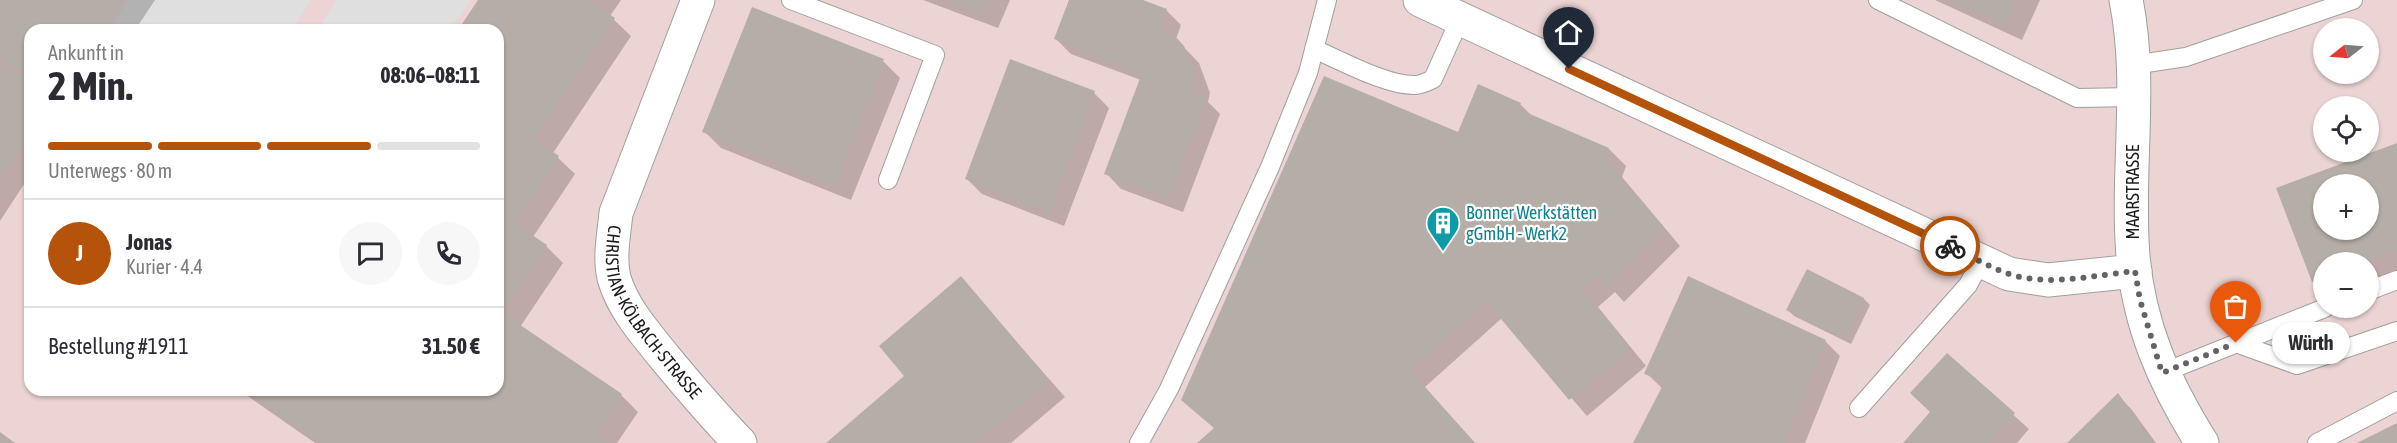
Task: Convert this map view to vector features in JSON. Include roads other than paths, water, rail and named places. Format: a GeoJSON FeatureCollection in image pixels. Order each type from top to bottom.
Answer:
{"type":"FeatureCollection","features":[{"type":"Feature","properties":{"kind":"street","name":"CHRISTIAN-KÖLBACH-STRASSE"},"geometry":{"type":"LineString","coordinates":[[698,0],[616,213],[612,245],[614,276],[622,298],[641,328],[701,401],[740,443]]}},
{"type":"Feature","properties":{"kind":"street"},"geometry":{"type":"LineString","coordinates":[[1420,0],[2009,274],[2048,279],[2135,271]]}},
{"type":"Feature","properties":{"kind":"street","name":"MAARSTRASSE"},"geometry":{"type":"LineString","coordinates":[[2126,0],[2132,26],[2134,97],[2132,237],[2135,271],[2140,300],[2162,373],[2177,404],[2202,443]]}},
{"type":"Feature","properties":{"kind":"lane"},"geometry":{"type":"LineString","coordinates":[[791,0],[935,55],[888,180]]}},
{"type":"Feature","properties":{"kind":"lane"},"geometry":{"type":"LineString","coordinates":[[1139,443],[1169,389],[1270,167],[1308,73],[1328,0]]}},
{"type":"Feature","properties":{"kind":"lane"},"geometry":{"type":"LineString","coordinates":[[1878,0],[2077,98],[2134,97]]}},
{"type":"Feature","properties":{"kind":"lane"},"geometry":{"type":"LineString","coordinates":[[2133,65],[2186,57],[2353,0]]}},
{"type":"Feature","properties":{"kind":"lane"},"geometry":{"type":"LineString","coordinates":[[1314,49],[1383,78],[1408,85],[1418,85],[1432,79],[1460,19]]}},
{"type":"Feature","properties":{"kind":"lane"},"geometry":{"type":"LineString","coordinates":[[1858,408],[1968,285],[1981,261]]}},
{"type":"Feature","properties":{"kind":"lane"},"geometry":{"type":"LineString","coordinates":[[2379,287],[2397,280]]}},
{"type":"Feature","properties":{"kind":"lane"},"geometry":{"type":"LineString","coordinates":[[2162,373],[2313,313]]}},
{"type":"Feature","properties":{"kind":"lane"},"geometry":{"type":"LineString","coordinates":[[2236,343],[2297,365],[2397,331]]}},
{"type":"Feature","properties":{"kind":"lane"},"geometry":{"type":"LineString","coordinates":[[2317,443],[2397,401]]}},
{"type":"Feature","properties":{"kind":"place","name":"Bonner Werkstätten gGmbH - Werk2"},"geometry":{"type":"Point","coordinates":[1443,252]}},
{"type":"Feature","properties":{"kind":"place","name":"Würth"},"geometry":{"type":"Point","coordinates":[2236,343]}}]}
